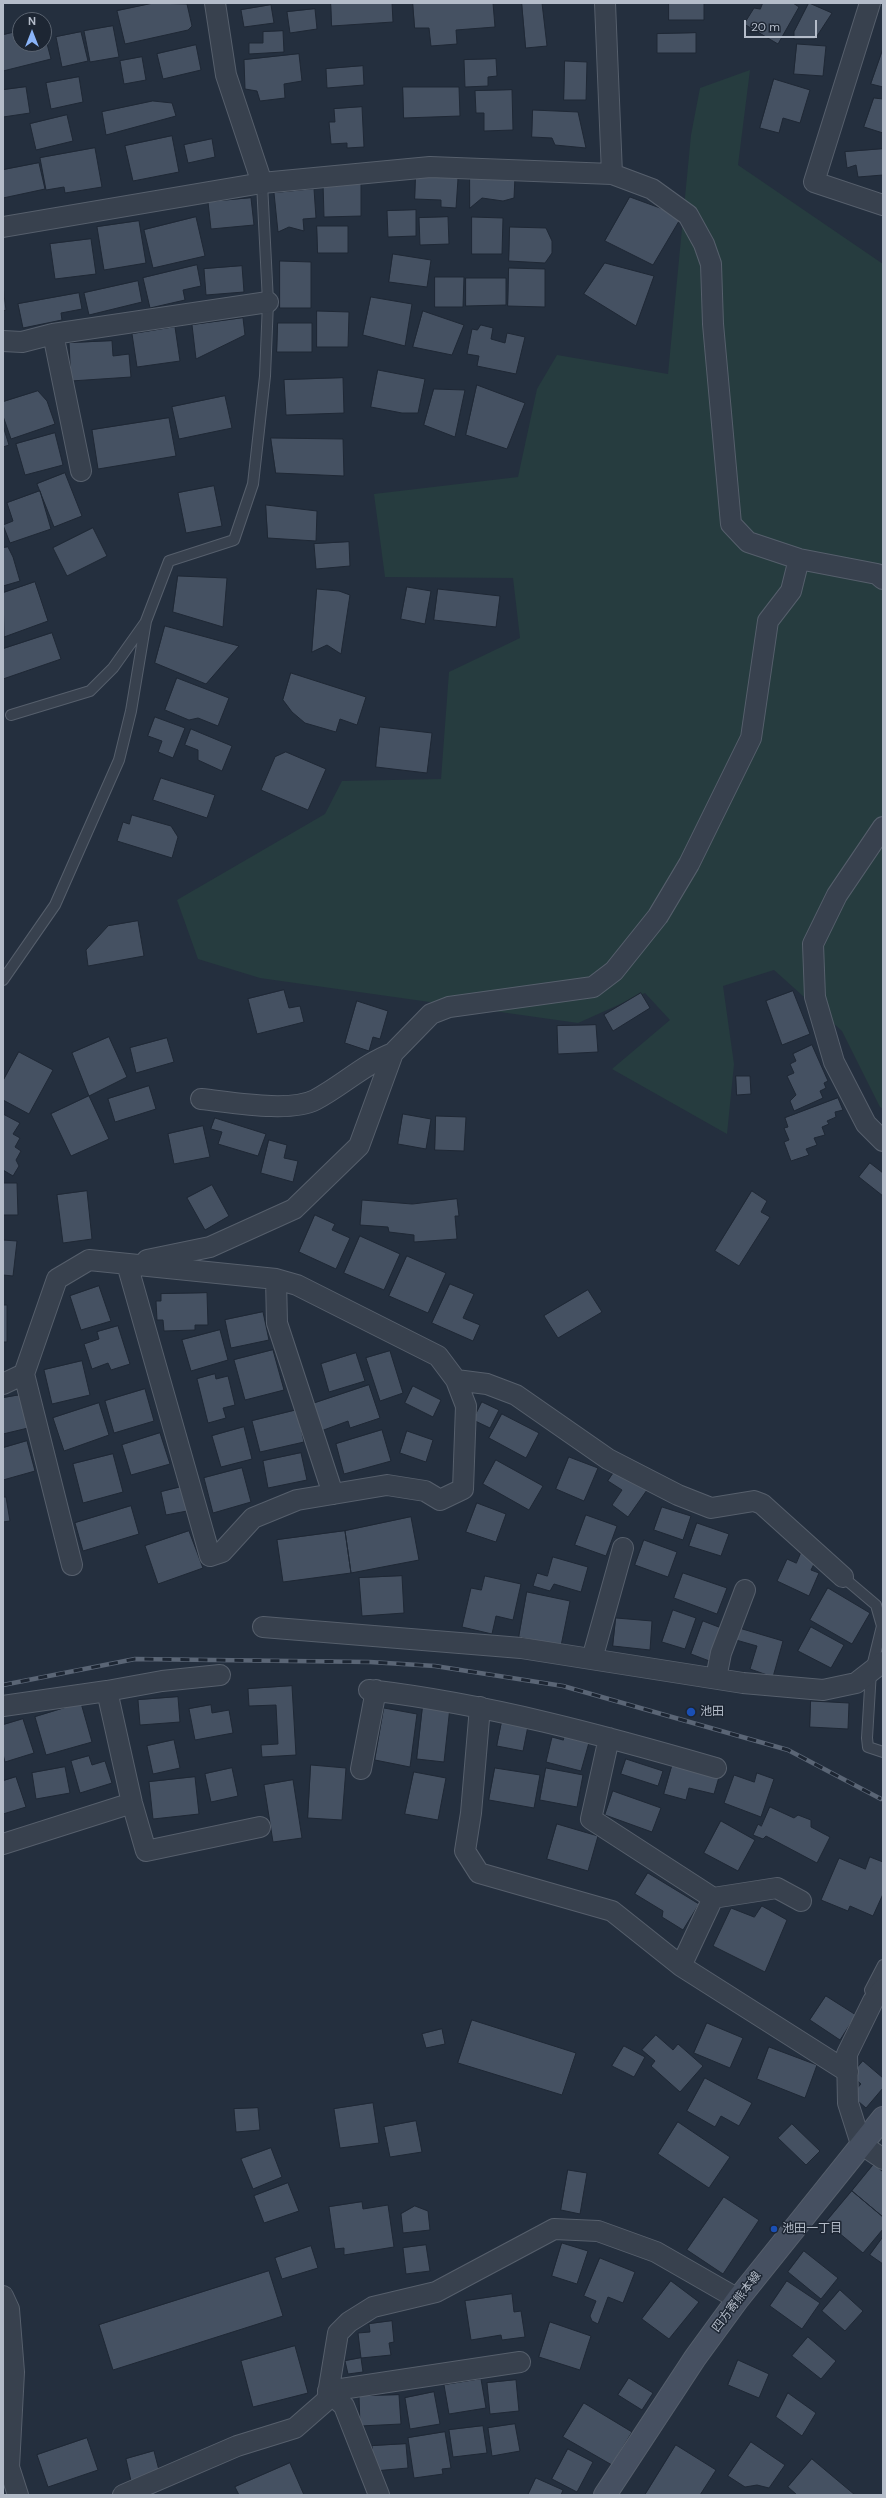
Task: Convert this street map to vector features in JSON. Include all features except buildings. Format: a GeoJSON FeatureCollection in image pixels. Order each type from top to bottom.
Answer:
{"type":"FeatureCollection","features":[{"type":"Feature","properties":{"kind":"main road","name":"四方寄熊本線"},"geometry":{"type":"LineString","coordinates":[[605,2495],[695,2358],[738,2299],[883,2118]]}},
{"type":"Feature","properties":{"kind":"street"},"geometry":{"type":"LineString","coordinates":[[215,3],[226,75],[262,183]]}},
{"type":"Feature","properties":{"kind":"street"},"geometry":{"type":"LineString","coordinates":[[606,3],[612,174]]}},
{"type":"Feature","properties":{"kind":"street"},"geometry":{"type":"LineString","coordinates":[[870,3],[814,182],[883,204]]}},
{"type":"Feature","properties":{"kind":"street"},"geometry":{"type":"LineString","coordinates":[[3,227],[262,183],[430,168],[612,174],[652,189],[688,215],[704,244],[711,264],[713,324],[731,524],[748,542],[799,559],[877,574],[883,578]]}},
{"type":"Feature","properties":{"kind":"street"},"geometry":{"type":"LineString","coordinates":[[3,341],[22,342],[53,334],[268,302]]}},
{"type":"Feature","properties":{"kind":"street"},"geometry":{"type":"LineString","coordinates":[[53,334],[81,471]]}},
{"type":"Feature","properties":{"kind":"street"},"geometry":{"type":"LineString","coordinates":[[127,1264],[210,1247],[294,1209],[359,1146],[393,1053],[431,1014],[449,1007],[593,987],[614,971],[658,916],[690,864],[751,738],[768,621],[791,591],[799,559]]}},
{"type":"Feature","properties":{"kind":"street"},"geometry":{"type":"LineString","coordinates":[[883,827],[837,895],[813,944],[815,997],[834,1062],[866,1124],[883,1141]]}},
{"type":"Feature","properties":{"kind":"street"},"geometry":{"type":"LineString","coordinates":[[201,1099],[294,1107],[314,1100],[376,1059],[393,1053]]}},
{"type":"Feature","properties":{"kind":"street"},"geometry":{"type":"LineString","coordinates":[[72,1565],[24,1374],[57,1280],[89,1260],[127,1264],[276,1280],[297,1285],[438,1356],[456,1380],[466,1406],[463,1489],[440,1500],[425,1491],[387,1485],[297,1500],[253,1518],[222,1552],[210,1556],[127,1264]]}},
{"type":"Feature","properties":{"kind":"street"},"geometry":{"type":"LineString","coordinates":[[276,1280],[277,1323],[333,1494]]}},
{"type":"Feature","properties":{"kind":"street"},"geometry":{"type":"LineString","coordinates":[[3,1384],[24,1374]]}},
{"type":"Feature","properties":{"kind":"street"},"geometry":{"type":"LineString","coordinates":[[456,1380],[487,1384],[516,1395],[608,1459],[678,1495],[711,1508],[754,1501],[762,1504],[842,1577]]}},
{"type":"Feature","properties":{"kind":"street"},"geometry":{"type":"LineString","coordinates":[[592,1659],[623,1548]]}},
{"type":"Feature","properties":{"kind":"street"},"geometry":{"type":"LineString","coordinates":[[716,1678],[721,1653],[745,1590]]}},
{"type":"Feature","properties":{"kind":"street"},"geometry":{"type":"LineString","coordinates":[[263,1627],[521,1648],[716,1678],[823,1690],[856,1683],[877,1666]]}},
{"type":"Feature","properties":{"kind":"street"},"geometry":{"type":"LineString","coordinates":[[3,1706],[108,1691],[162,1681],[220,1675]]}},
{"type":"Feature","properties":{"kind":"street"},"geometry":{"type":"LineString","coordinates":[[361,1769],[373,1690],[480,1707],[609,1738],[716,1768]]}},
{"type":"Feature","properties":{"kind":"street"},"geometry":{"type":"LineString","coordinates":[[108,1691],[132,1803],[146,1851],[260,1827]]}},
{"type":"Feature","properties":{"kind":"street"},"geometry":{"type":"LineString","coordinates":[[480,1707],[471,1813],[465,1850],[479,1873],[612,1911],[681,1966],[848,2072]]}},
{"type":"Feature","properties":{"kind":"street"},"geometry":{"type":"LineString","coordinates":[[609,1738],[591,1819],[713,1898],[777,1888],[801,1900]]}},
{"type":"Feature","properties":{"kind":"street"},"geometry":{"type":"LineString","coordinates":[[3,1844],[132,1803]]}},
{"type":"Feature","properties":{"kind":"street"},"geometry":{"type":"LineString","coordinates":[[681,1966],[713,1898]]}},
{"type":"Feature","properties":{"kind":"street"},"geometry":{"type":"LineString","coordinates":[[878,1994],[847,2054],[848,2102],[861,2144],[883,2159]]}},
{"type":"Feature","properties":{"kind":"street"},"geometry":{"type":"LineString","coordinates":[[122,2495],[237,2446],[295,2428],[327,2400],[338,2333],[349,2322],[373,2307],[436,2292],[554,2229],[598,2231],[656,2252],[738,2299]]}},
{"type":"Feature","properties":{"kind":"street"},"geometry":{"type":"LineString","coordinates":[[3,2296],[9,2309],[14,2372],[9,2467],[18,2495]]}},
{"type":"Feature","properties":{"kind":"street"},"geometry":{"type":"LineString","coordinates":[[328,2391],[520,2362]]}},
{"type":"Feature","properties":{"kind":"street"},"geometry":{"type":"LineString","coordinates":[[328,2391],[344,2406],[380,2495]]}},
{"type":"Feature","properties":{"kind":"lane"},"geometry":{"type":"LineString","coordinates":[[3,980],[55,905],[120,760],[131,711],[146,621],[169,561],[234,540],[253,484],[265,376],[268,302],[262,183]]}},
{"type":"Feature","properties":{"kind":"lane"},"geometry":{"type":"LineString","coordinates":[[11,715],[90,691],[113,668],[146,621]]}},
{"type":"Feature","properties":{"kind":"lane"},"geometry":{"type":"LineString","coordinates":[[842,1577],[876,1605],[882,1626],[866,1738],[868,1747],[883,1752]]}},
{"type":"Feature","properties":{"kind":"lane"},"geometry":{"type":"LineString","coordinates":[[878,1994],[870,1990],[883,1965]]}},
{"type":"Feature","properties":{"kind":"green space"},"geometry":{"type":"Polygon","coordinates":[[[750,70],[738,165],[883,264],[883,1109],[880,1107],[842,1031],[774,970],[723,986],[734,1064],[727,1134],[612,1069],[670,1020],[645,993],[578,1023],[260,978],[198,959],[177,900],[325,814],[342,781],[441,779],[449,672],[520,638],[513,578],[385,577],[374,494],[518,477],[537,389],[557,355],[668,374],[691,135],[700,88],[750,70]]]}},
{"type":"Feature","properties":{"kind":"railway"},"geometry":{"type":"LineString","coordinates":[[3,1685],[135,1659],[370,1662],[435,1666],[563,1686],[788,1750],[881,1799]]}},
{"type":"Feature","properties":{"kind":"place","name":"池田"},"geometry":{"type":"Point","coordinates":[691,1712]}},
{"type":"Feature","properties":{"kind":"place","name":"池田一丁目"},"geometry":{"type":"Point","coordinates":[774,2229]}}]}
